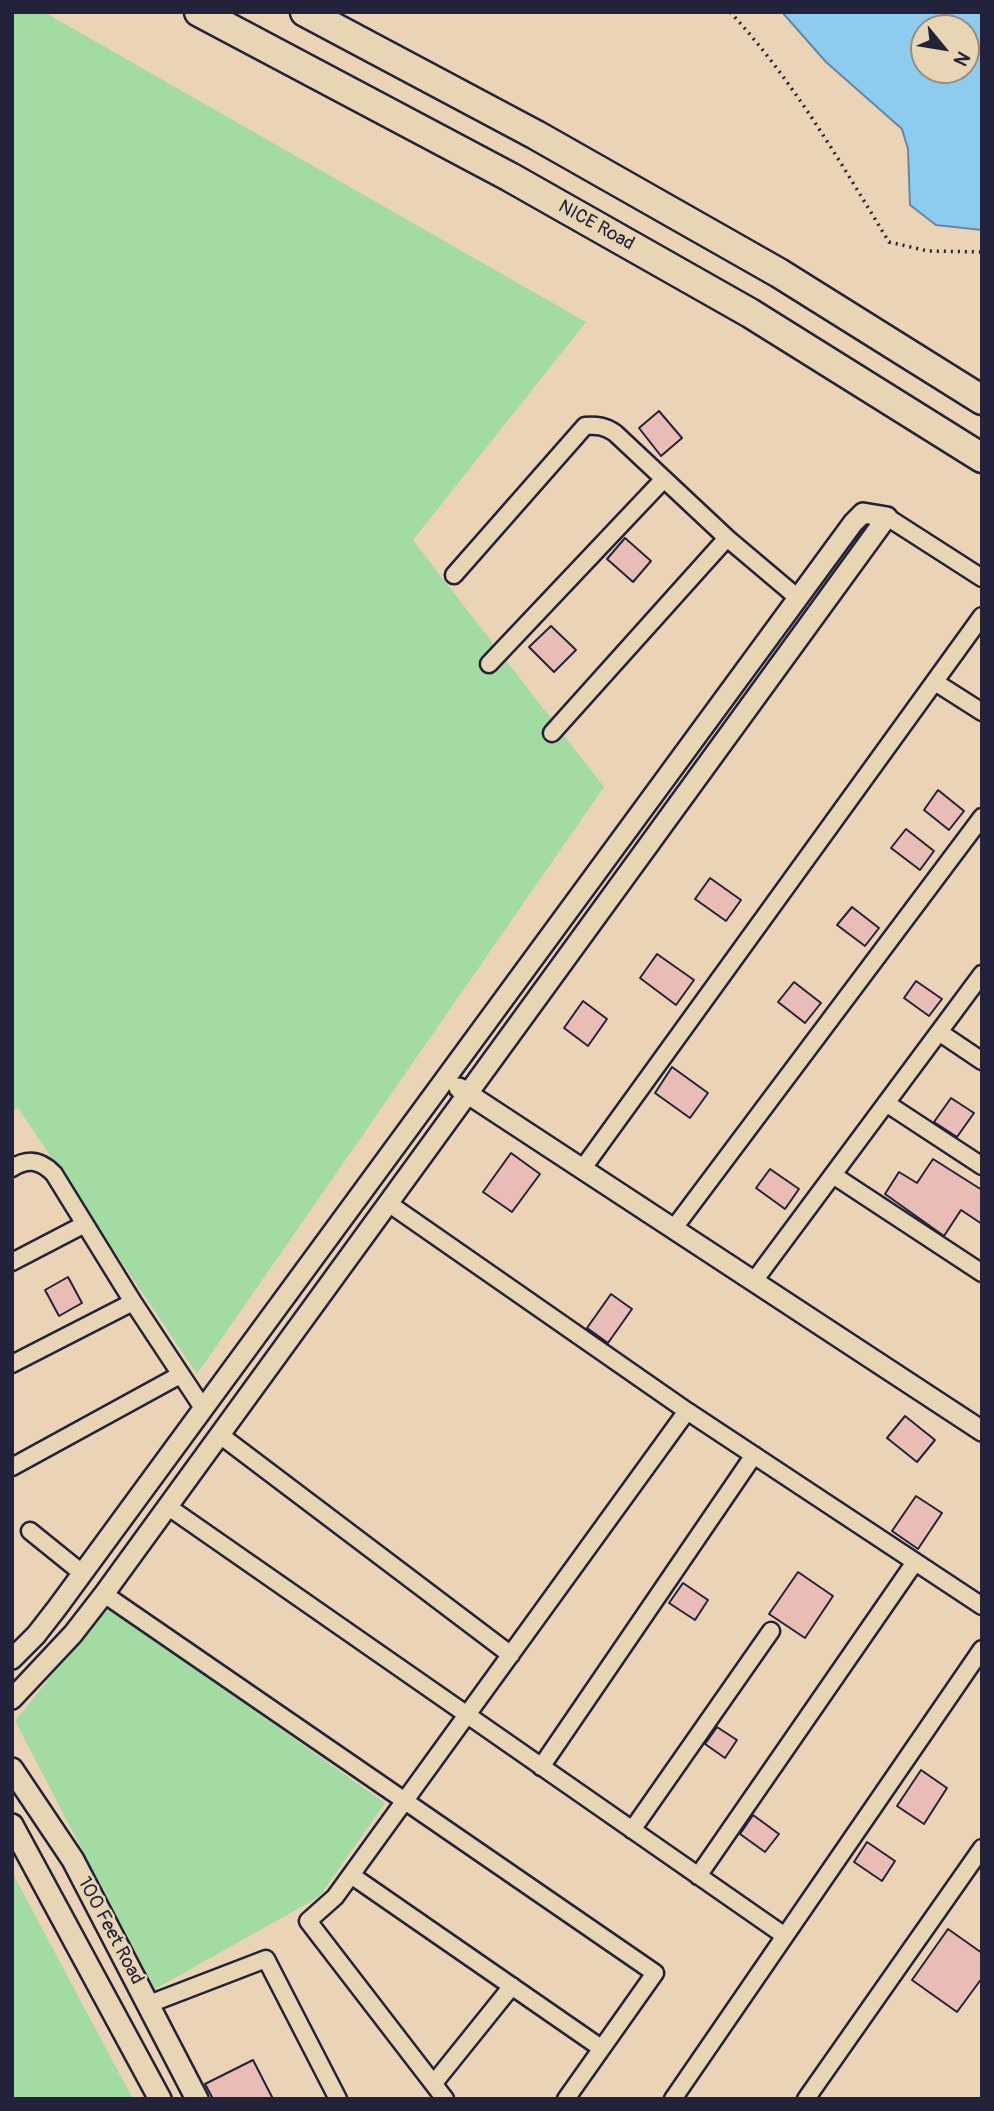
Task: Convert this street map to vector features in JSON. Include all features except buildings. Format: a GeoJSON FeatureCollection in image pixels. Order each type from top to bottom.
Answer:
{"type":"FeatureCollection","features":[{"type":"Feature","properties":{"kind":"highway","name":"NICE Road"},"geometry":{"type":"LineString","coordinates":[[199,12],[510,177],[738,306],[982,458]]}},
{"type":"Feature","properties":{"kind":"highway"},"geometry":{"type":"LineString","coordinates":[[305,12],[536,135],[767,266],[982,400]]}},
{"type":"Feature","properties":{"kind":"main road","name":"100 Feet Road"},"geometry":{"type":"LineString","coordinates":[[12,1769],[74,1860],[197,2099]]}},
{"type":"Feature","properties":{"kind":"main road","name":"100 Feet Road"},"geometry":{"type":"LineString","coordinates":[[12,1825],[160,2099]]}},
{"type":"Feature","properties":{"kind":"street"},"geometry":{"type":"LineString","coordinates":[[454,575],[585,426],[601,426],[610,430],[727,538],[798,598]]}},
{"type":"Feature","properties":{"kind":"street"},"geometry":{"type":"LineString","coordinates":[[489,664],[663,480]]}},
{"type":"Feature","properties":{"kind":"street"},"geometry":{"type":"LineString","coordinates":[[12,1659],[36,1635],[82,1573],[853,523],[863,513],[887,517],[982,578]]}},
{"type":"Feature","properties":{"kind":"street"},"geometry":{"type":"LineString","coordinates":[[12,1699],[73,1634],[104,1594],[887,517]]}},
{"type":"Feature","properties":{"kind":"street"},"geometry":{"type":"LineString","coordinates":[[552,733],[727,538]]}},
{"type":"Feature","properties":{"kind":"street"},"geometry":{"type":"LineString","coordinates":[[583,1168],[982,616]]}},
{"type":"Feature","properties":{"kind":"street"},"geometry":{"type":"LineString","coordinates":[[935,682],[982,712]]}},
{"type":"Feature","properties":{"kind":"street"},"geometry":{"type":"LineString","coordinates":[[674,1228],[982,817]]}},
{"type":"Feature","properties":{"kind":"street"},"geometry":{"type":"LineString","coordinates":[[754,1281],[982,974]]}},
{"type":"Feature","properties":{"kind":"street"},"geometry":{"type":"LineString","coordinates":[[939,1032],[982,1061]]}},
{"type":"Feature","properties":{"kind":"street"},"geometry":{"type":"LineString","coordinates":[[444,1079],[982,1431]]}},
{"type":"Feature","properties":{"kind":"street"},"geometry":{"type":"LineString","coordinates":[[886,1103],[982,1166]]}},
{"type":"Feature","properties":{"kind":"street"},"geometry":{"type":"LineString","coordinates":[[12,1168],[24,1161],[47,1166],[180,1375],[204,1408]]}},
{"type":"Feature","properties":{"kind":"street"},"geometry":{"type":"LineString","coordinates":[[833,1175],[982,1272]]}},
{"type":"Feature","properties":{"kind":"street"},"geometry":{"type":"LineString","coordinates":[[388,1203],[687,1411],[982,1606]]}},
{"type":"Feature","properties":{"kind":"street"},"geometry":{"type":"LineString","coordinates":[[12,1262],[85,1224]]}},
{"type":"Feature","properties":{"kind":"street"},"geometry":{"type":"LineString","coordinates":[[12,1364],[133,1302]]}},
{"type":"Feature","properties":{"kind":"street"},"geometry":{"type":"LineString","coordinates":[[12,1467],[180,1375]]}},
{"type":"Feature","properties":{"kind":"street"},"geometry":{"type":"LineString","coordinates":[[446,2099],[308,1921],[335,1897],[687,1411]]}},
{"type":"Feature","properties":{"kind":"street"},"geometry":{"type":"LineString","coordinates":[[220,1435],[512,1655]]}},
{"type":"Feature","properties":{"kind":"street"},"geometry":{"type":"LineString","coordinates":[[541,1767],[754,1455]]}},
{"type":"Feature","properties":{"kind":"street"},"geometry":{"type":"LineString","coordinates":[[167,1506],[785,1936]]}},
{"type":"Feature","properties":{"kind":"street"},"geometry":{"type":"LineString","coordinates":[[30,1531],[82,1573]]}},
{"type":"Feature","properties":{"kind":"street"},"geometry":{"type":"LineString","coordinates":[[698,1875],[915,1562]]}},
{"type":"Feature","properties":{"kind":"street"},"geometry":{"type":"LineString","coordinates":[[104,1594],[404,1803],[655,1973],[566,2099]]}},
{"type":"Feature","properties":{"kind":"street"},"geometry":{"type":"LineString","coordinates":[[632,1830],[771,1631]]}},
{"type":"Feature","properties":{"kind":"street"},"geometry":{"type":"LineString","coordinates":[[673,2099],[982,1649]]}},
{"type":"Feature","properties":{"kind":"street"},"geometry":{"type":"LineString","coordinates":[[806,2099],[982,1848]]}},
{"type":"Feature","properties":{"kind":"street"},"geometry":{"type":"LineString","coordinates":[[351,1875],[601,2048]]}},
{"type":"Feature","properties":{"kind":"street"},"geometry":{"type":"LineString","coordinates":[[149,2004],[265,1959],[338,2099]]}},
{"type":"Feature","properties":{"kind":"street"},"geometry":{"type":"LineString","coordinates":[[434,2084],[512,1986]]}},
{"type":"Feature","properties":{"kind":"path"},"geometry":{"type":"LineString","coordinates":[[730,12],[753,37],[804,105],[889,242],[928,251],[982,251]]}},
{"type":"Feature","properties":{"kind":"green space"},"geometry":{"type":"Polygon","coordinates":[[[12,12],[44,12],[586,322],[413,540],[604,787],[197,1374],[18,1108],[12,1111],[12,12]]]}},
{"type":"Feature","properties":{"kind":"green space"},"geometry":{"type":"Polygon","coordinates":[[[107,1606],[385,1803],[319,1897],[155,1989],[15,1721],[107,1606]]]}},
{"type":"Feature","properties":{"kind":"green space"},"geometry":{"type":"Polygon","coordinates":[[[12,1872],[133,2099],[12,2099],[12,1872]]]}},
{"type":"Feature","properties":{"kind":"water"},"geometry":{"type":"Polygon","coordinates":[[[782,12],[982,12],[982,230],[936,225],[910,205],[908,149],[902,129],[826,62],[782,12]]]}}]}
